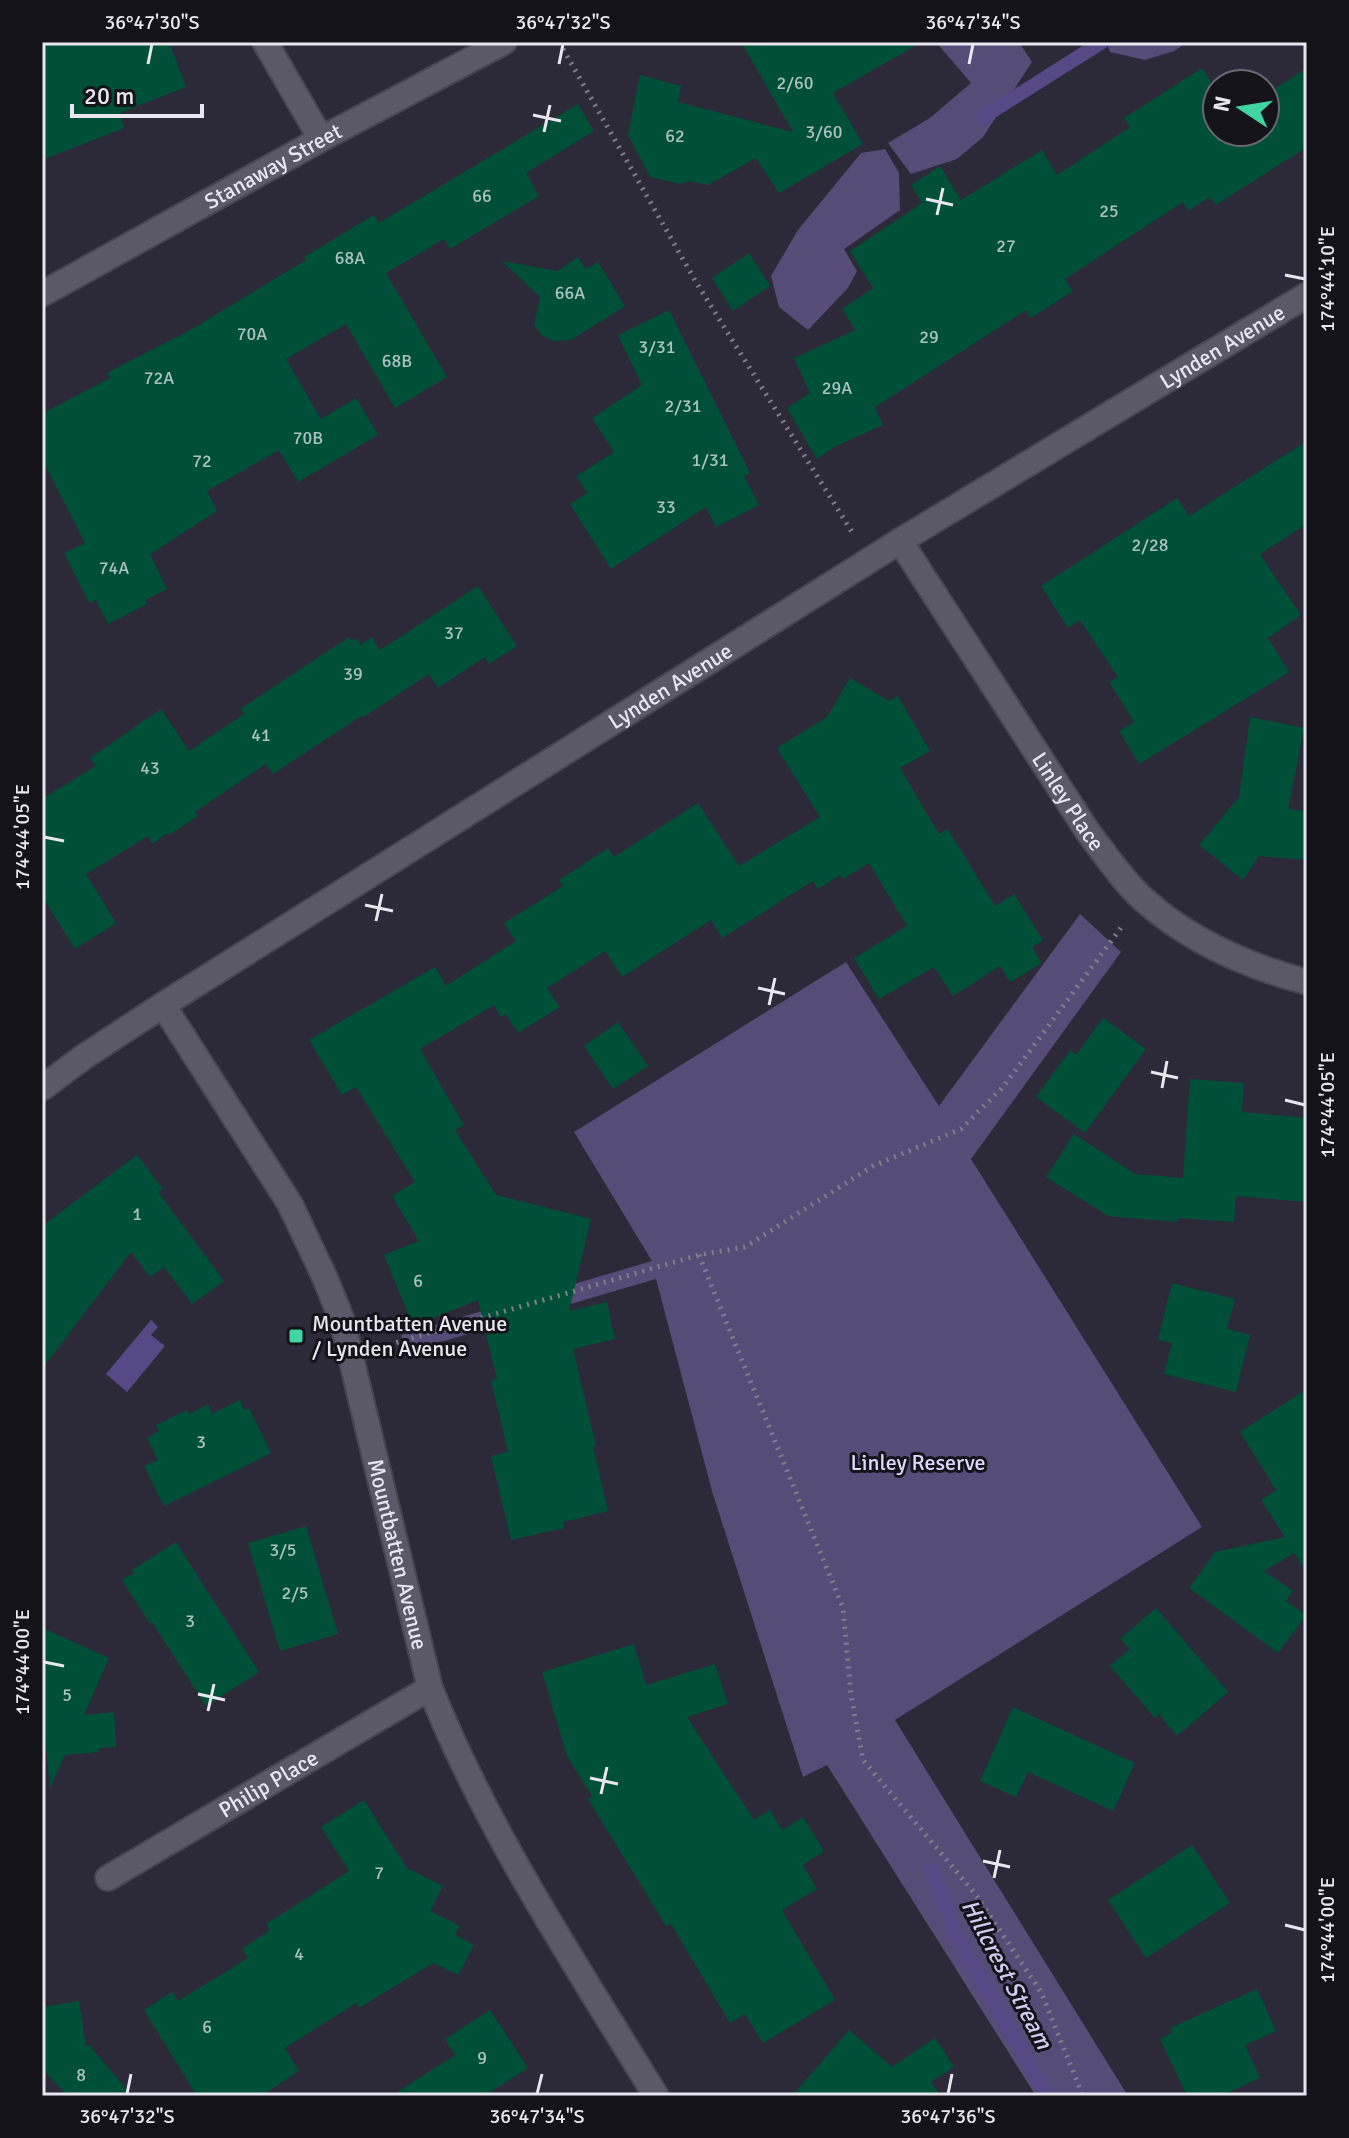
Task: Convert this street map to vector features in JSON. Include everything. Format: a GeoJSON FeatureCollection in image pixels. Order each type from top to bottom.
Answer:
{"type":"FeatureCollection","features":[{"type":"Feature","properties":{"kind":"street"},"geometry":{"type":"LineString","coordinates":[[265,42],[321,139]]}},
{"type":"Feature","properties":{"kind":"street","name":"Stanaway Street"},"geometry":{"type":"LineString","coordinates":[[42,294],[321,139],[504,42]]}},
{"type":"Feature","properties":{"kind":"street","name":"Lynden Avenue"},"geometry":{"type":"LineString","coordinates":[[42,1088],[163,1005],[900,541],[1307,295]]}},
{"type":"Feature","properties":{"kind":"street","name":"Linley Place"},"geometry":{"type":"LineString","coordinates":[[900,541],[1088,832],[1142,898],[1174,923],[1237,960],[1307,982]]}},
{"type":"Feature","properties":{"kind":"street","name":"Mountbatten Avenue"},"geometry":{"type":"LineString","coordinates":[[163,1005],[290,1204],[342,1320],[430,1688],[461,1762],[514,1864],[656,2096]]}},
{"type":"Feature","properties":{"kind":"street","name":"Philip Place"},"geometry":{"type":"LineString","coordinates":[[108,1878],[430,1688]]}},
{"type":"Feature","properties":{"kind":"path"},"geometry":{"type":"LineString","coordinates":[[559,42],[696,282],[854,535]]}},
{"type":"Feature","properties":{"kind":"path"},"geometry":{"type":"LineString","coordinates":[[380,1348],[699,1255],[745,1247],[873,1166],[961,1129],[1003,1087],[1124,923]]}},
{"type":"Feature","properties":{"kind":"path"},"geometry":{"type":"LineString","coordinates":[[699,1255],[843,1608],[851,1695],[863,1760],[976,1895],[1041,1992],[1083,2096]]}},
{"type":"Feature","properties":{"kind":"green space"},"geometry":{"type":"Polygon","coordinates":[[[936,42],[1019,42],[1032,62],[983,137],[957,159],[911,174],[888,143],[930,118],[971,83],[936,42]]]}},
{"type":"Feature","properties":{"kind":"green space"},"geometry":{"type":"Polygon","coordinates":[[[1106,42],[1188,42],[1174,51],[1145,60],[1110,52],[1106,42]]]}},
{"type":"Feature","properties":{"kind":"green space"},"geometry":{"type":"Polygon","coordinates":[[[885,149],[899,173],[900,210],[844,249],[857,271],[848,288],[808,330],[779,307],[771,276],[798,230],[861,153],[885,149]]]}},
{"type":"Feature","properties":{"kind":"green space","name":"Linley Reserve"},"geometry":{"type":"Polygon","coordinates":[[[1080,914],[1121,952],[971,1159],[1202,1527],[895,1720],[1128,2096],[1036,2096],[827,1765],[803,1777],[712,1491],[656,1279],[406,1352],[401,1335],[652,1261],[574,1132],[846,962],[939,1106],[1080,914]]]}},
{"type":"Feature","properties":{"kind":"shaded area"},"geometry":{"type":"Polygon","coordinates":[[[151,1320],[158,1327],[151,1335],[165,1346],[127,1392],[106,1374],[151,1320]]]}},
{"type":"Feature","properties":{"kind":"building"},"geometry":{"type":"Polygon","coordinates":[[[42,42],[169,42],[186,87],[119,113],[124,128],[42,160],[42,42]]]}},
{"type":"Feature","properties":{"kind":"building"},"geometry":{"type":"Polygon","coordinates":[[[741,42],[922,42],[833,93],[863,144],[779,193],[756,158],[708,185],[689,181],[681,184],[650,177],[628,135],[640,75],[681,86],[678,102],[793,132],[741,42]]]}},
{"type":"Feature","properties":{"kind":"building"},"geometry":{"type":"Polygon","coordinates":[[[1307,68],[1307,147],[1216,205],[1210,197],[1188,211],[1183,202],[1065,279],[1073,291],[1031,318],[1026,310],[875,407],[883,425],[834,447],[817,459],[787,408],[810,393],[794,358],[855,330],[842,309],[873,288],[850,251],[922,203],[911,185],[940,166],[961,200],[1042,150],[1057,175],[1130,127],[1124,118],[1201,69],[1201,148],[1281,148],[1281,85],[1307,68]]]}},
{"type":"Feature","properties":{"kind":"building"},"geometry":{"type":"Polygon","coordinates":[[[578,104],[594,131],[526,173],[539,196],[450,249],[444,239],[386,273],[447,377],[395,408],[346,324],[286,359],[321,419],[356,398],[378,435],[298,482],[279,450],[207,491],[217,511],[150,554],[167,589],[145,600],[147,604],[108,624],[96,600],[89,603],[64,553],[85,543],[42,459],[42,414],[110,378],[107,373],[192,329],[374,215],[379,223],[578,104]]]}},
{"type":"Feature","properties":{"kind":"building"},"geometry":{"type":"Polygon","coordinates":[[[749,253],[770,286],[733,311],[712,278],[749,253]]]}},
{"type":"Feature","properties":{"kind":"building"},"geometry":{"type":"Polygon","coordinates":[[[578,257],[586,269],[598,262],[625,306],[571,340],[554,341],[541,335],[534,325],[540,297],[502,261],[557,271],[578,257]]]}},
{"type":"Feature","properties":{"kind":"building"},"geometry":{"type":"Polygon","coordinates":[[[669,310],[750,473],[744,476],[759,505],[716,527],[706,507],[611,569],[570,504],[587,493],[576,476],[614,452],[592,418],[642,385],[618,335],[669,310]]]}},
{"type":"Feature","properties":{"kind":"building"},"geometry":{"type":"Polygon","coordinates":[[[1307,441],[1307,524],[1260,554],[1301,615],[1268,638],[1289,672],[1139,764],[1119,731],[1134,722],[1109,682],[1118,677],[1080,620],[1068,628],[1041,586],[1177,498],[1189,516],[1307,441]]]}},
{"type":"Feature","properties":{"kind":"building"},"geometry":{"type":"Polygon","coordinates":[[[478,586],[517,646],[489,664],[485,657],[438,688],[429,674],[273,774],[266,764],[195,812],[198,816],[169,835],[167,833],[153,844],[148,836],[86,874],[116,923],[75,949],[42,896],[42,799],[96,766],[90,758],[161,709],[189,751],[244,714],[240,709],[349,637],[351,641],[357,638],[360,645],[372,637],[380,650],[478,586]]]}},
{"type":"Feature","properties":{"kind":"building"},"geometry":{"type":"Polygon","coordinates":[[[850,678],[889,701],[898,696],[930,751],[900,768],[939,834],[948,829],[995,906],[1014,894],[1043,940],[1032,947],[1042,963],[1010,982],[1000,966],[953,996],[934,967],[879,999],[854,958],[907,926],[869,863],[843,879],[840,875],[818,889],[813,881],[722,938],[711,920],[622,977],[605,951],[547,988],[560,1007],[518,1033],[506,1014],[501,1017],[494,1005],[420,1049],[464,1125],[455,1130],[496,1195],[591,1219],[569,1311],[607,1302],[615,1339],[573,1349],[608,1511],[563,1522],[564,1528],[511,1540],[491,1456],[508,1452],[491,1380],[497,1379],[478,1300],[413,1326],[384,1255],[419,1241],[392,1196],[415,1182],[356,1087],[342,1095],[309,1040],[435,967],[446,986],[516,941],[504,923],[563,886],[559,880],[608,848],[614,857],[698,803],[739,866],[820,817],[777,748],[827,717],[850,678]]]}},
{"type":"Feature","properties":{"kind":"building"},"geometry":{"type":"Polygon","coordinates":[[[1250,717],[1304,728],[1288,809],[1307,811],[1307,860],[1259,856],[1243,880],[1199,845],[1239,797],[1250,717]]]}},
{"type":"Feature","properties":{"kind":"building"},"geometry":{"type":"Polygon","coordinates":[[[1103,1018],[1146,1049],[1085,1133],[1036,1097],[1070,1050],[1076,1055],[1103,1018]]]}},
{"type":"Feature","properties":{"kind":"building"},"geometry":{"type":"Polygon","coordinates":[[[618,1022],[648,1066],[613,1089],[584,1046],[618,1022]]]}},
{"type":"Feature","properties":{"kind":"building"},"geometry":{"type":"Polygon","coordinates":[[[1190,1079],[1244,1083],[1242,1112],[1307,1118],[1307,1202],[1236,1196],[1234,1222],[1178,1218],[1177,1222],[1108,1216],[1046,1177],[1074,1134],[1135,1174],[1183,1178],[1190,1079]]]}},
{"type":"Feature","properties":{"kind":"building"},"geometry":{"type":"Polygon","coordinates":[[[137,1155],[163,1189],[158,1192],[224,1281],[192,1304],[164,1267],[150,1277],[131,1252],[42,1369],[42,1226],[137,1155]]]}},
{"type":"Feature","properties":{"kind":"building"},"geometry":{"type":"Polygon","coordinates":[[[1172,1283],[1235,1299],[1227,1329],[1250,1335],[1236,1392],[1164,1374],[1172,1343],[1158,1340],[1172,1283]]]}},
{"type":"Feature","properties":{"kind":"building"},"geometry":{"type":"Polygon","coordinates":[[[1307,1389],[1307,1572],[1294,1553],[1264,1571],[1293,1591],[1286,1601],[1306,1615],[1278,1653],[1189,1588],[1215,1552],[1285,1537],[1261,1500],[1276,1490],[1240,1432],[1307,1389]]]}},
{"type":"Feature","properties":{"kind":"building"},"geometry":{"type":"Polygon","coordinates":[[[240,1400],[244,1410],[249,1408],[271,1453],[164,1506],[144,1466],[158,1460],[147,1438],[159,1431],[156,1425],[187,1410],[189,1414],[208,1404],[212,1414],[240,1400]]]}},
{"type":"Feature","properties":{"kind":"building"},"geometry":{"type":"Polygon","coordinates":[[[306,1526],[338,1634],[280,1651],[248,1543],[306,1526]]]}},
{"type":"Feature","properties":{"kind":"building"},"geometry":{"type":"Polygon","coordinates":[[[176,1542],[259,1672],[206,1706],[122,1580],[134,1573],[132,1570],[176,1542]]]}},
{"type":"Feature","properties":{"kind":"building"},"geometry":{"type":"Polygon","coordinates":[[[1156,1608],[1228,1692],[1177,1736],[1158,1713],[1156,1719],[1110,1666],[1130,1649],[1120,1639],[1156,1608]]]}},
{"type":"Feature","properties":{"kind":"building"},"geometry":{"type":"Polygon","coordinates":[[[42,1628],[109,1658],[84,1715],[114,1712],[116,1747],[65,1755],[50,1788],[42,1706],[42,1628]]]}},
{"type":"Feature","properties":{"kind":"building"},"geometry":{"type":"Polygon","coordinates":[[[634,1644],[646,1685],[715,1664],[728,1704],[687,1717],[754,1820],[770,1810],[782,1830],[803,1817],[824,1851],[803,1865],[817,1889],[782,1910],[835,2000],[763,2043],[745,2014],[730,2023],[671,1924],[666,1926],[588,1799],[592,1796],[567,1756],[542,1672],[634,1644]]]}},
{"type":"Feature","properties":{"kind":"building"},"geometry":{"type":"Polygon","coordinates":[[[1013,1707],[1135,1763],[1113,1811],[1028,1772],[1016,1797],[980,1781],[1013,1707]]]}},
{"type":"Feature","properties":{"kind":"building"},"geometry":{"type":"Polygon","coordinates":[[[364,1800],[407,1868],[443,1886],[430,1911],[460,1926],[455,1935],[474,1945],[458,1975],[433,1963],[359,2008],[356,2003],[285,2048],[299,2071],[261,2096],[197,2096],[144,2010],[172,1992],[178,2001],[248,1958],[242,1949],[270,1930],[266,1924],[349,1871],[321,1827],[364,1800]]]}},
{"type":"Feature","properties":{"kind":"building"},"geometry":{"type":"Polygon","coordinates":[[[1192,1845],[1230,1903],[1146,1958],[1108,1900],[1192,1845]]]}},
{"type":"Feature","properties":{"kind":"building"},"geometry":{"type":"Polygon","coordinates":[[[1257,1989],[1276,2031],[1245,2045],[1260,2078],[1221,2096],[1187,2096],[1160,2039],[1172,2033],[1170,2028],[1257,1989]]]}},
{"type":"Feature","properties":{"kind":"building"},"geometry":{"type":"Polygon","coordinates":[[[79,2001],[86,2046],[89,2045],[132,2096],[68,2096],[42,2069],[42,2007],[79,2001]]]}},
{"type":"Feature","properties":{"kind":"building"},"geometry":{"type":"Polygon","coordinates":[[[490,2010],[528,2068],[484,2096],[391,2096],[455,2055],[445,2039],[490,2010]]]}},
{"type":"Feature","properties":{"kind":"building"},"geometry":{"type":"Polygon","coordinates":[[[849,2030],[892,2067],[935,2038],[954,2067],[931,2082],[941,2096],[792,2096],[849,2030]]]}},
{"type":"Feature","properties":{"kind":"waterway","name":"Hillcrest Stream"},"geometry":{"type":"LineString","coordinates":[[983,117],[1102,42]]}},
{"type":"Feature","properties":{"kind":"waterway","name":"Hillcrest Stream"},"geometry":{"type":"LineString","coordinates":[[932,1870],[957,1937],[1047,2096]]}},
{"type":"Feature","properties":{"kind":"place","name":"Mountbatten Avenue / Lynden Avenue"},"geometry":{"type":"Point","coordinates":[296,1336]}}]}
